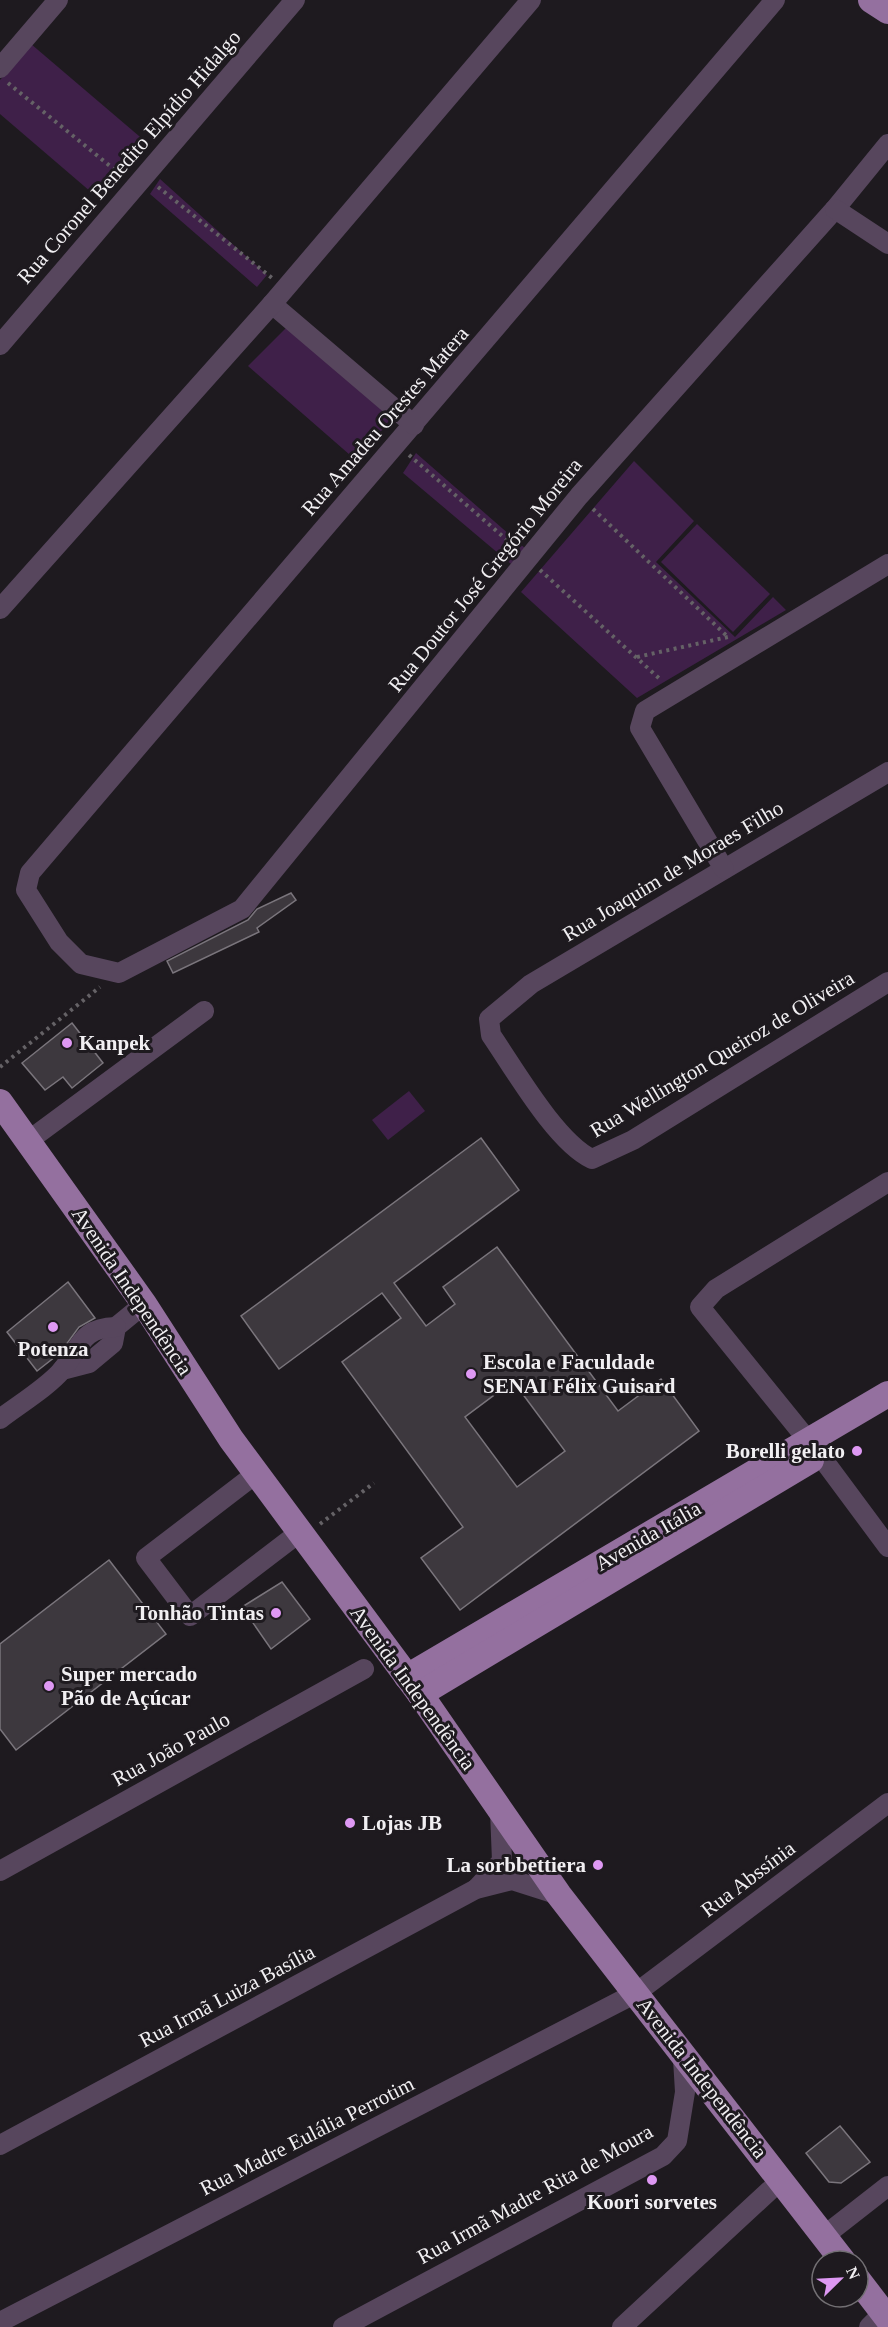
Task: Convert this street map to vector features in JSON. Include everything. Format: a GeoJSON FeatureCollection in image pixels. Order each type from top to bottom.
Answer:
{"type":"FeatureCollection","features":[{"type":"Feature","properties":{"kind":"main road"},"geometry":{"type":"LineString","coordinates":[[872,0],[888,11]]}},
{"type":"Feature","properties":{"kind":"main road","name":"Avenida Independência"},"geometry":{"type":"LineString","coordinates":[[0,1102],[144,1304],[231,1439],[413,1685],[559,1896],[636,1994],[683,2059],[834,2249]]}},
{"type":"Feature","properties":{"kind":"main road","name":"Avenida Itália"},"geometry":{"type":"LineString","coordinates":[[814,1448],[888,1394]]}},
{"type":"Feature","properties":{"kind":"main road","name":"Avenida Itália"},"geometry":{"type":"LineString","coordinates":[[413,1685],[814,1448],[888,1413]]}},
{"type":"Feature","properties":{"kind":"main road"},"geometry":{"type":"LineString","coordinates":[[870,2302],[880,2320]]}},
{"type":"Feature","properties":{"kind":"street"},"geometry":{"type":"LineString","coordinates":[[0,68],[58,0]]}},
{"type":"Feature","properties":{"kind":"street","name":"Rua Coronel Benedito Elpídio Hidalgo"},"geometry":{"type":"LineString","coordinates":[[0,345],[295,0]]}},
{"type":"Feature","properties":{"kind":"street"},"geometry":{"type":"LineString","coordinates":[[0,609],[272,304],[531,0]]}},
{"type":"Feature","properties":{"kind":"street","name":"Rua Amadeu Orestes Matera"},"geometry":{"type":"LineString","coordinates":[[119,973],[81,964],[59,942],[26,890],[30,873],[775,0]]}},
{"type":"Feature","properties":{"kind":"street","name":"Rua Doutor José Gregório Moreira"},"geometry":{"type":"LineString","coordinates":[[119,973],[242,909],[579,496],[836,208],[888,144]]}},
{"type":"Feature","properties":{"kind":"street"},"geometry":{"type":"LineString","coordinates":[[836,208],[888,244]]}},
{"type":"Feature","properties":{"kind":"street"},"geometry":{"type":"LineString","coordinates":[[272,304],[414,425]]}},
{"type":"Feature","properties":{"kind":"street"},"geometry":{"type":"LineString","coordinates":[[724,868],[640,728],[645,711],[888,564]]}},
{"type":"Feature","properties":{"kind":"street","name":"Rua Joaquim de Moraes Filho"},"geometry":{"type":"LineString","coordinates":[[580,1153],[557,1129],[491,1035],[489,1019],[531,984],[888,772]]}},
{"type":"Feature","properties":{"kind":"street","name":"Rua Wellington Queiroz de Oliveira"},"geometry":{"type":"LineString","coordinates":[[580,1153],[592,1159],[633,1140],[888,982]]}},
{"type":"Feature","properties":{"kind":"street"},"geometry":{"type":"LineString","coordinates":[[28,1141],[204,1011]]}},
{"type":"Feature","properties":{"kind":"street"},"geometry":{"type":"LineString","coordinates":[[888,1182],[716,1289],[700,1306],[814,1448],[888,1547]]}},
{"type":"Feature","properties":{"kind":"street"},"geometry":{"type":"LineString","coordinates":[[0,1419],[62,1370],[76,1346],[99,1327],[116,1327],[144,1304]]}},
{"type":"Feature","properties":{"kind":"street"},"geometry":{"type":"LineString","coordinates":[[257,1473],[146,1558],[190,1616],[301,1534]]}},
{"type":"Feature","properties":{"kind":"street","name":"Rua João Paulo"},"geometry":{"type":"LineString","coordinates":[[0,1871],[364,1669]]}},
{"type":"Feature","properties":{"kind":"street","name":"Rua Abssínia"},"geometry":{"type":"LineString","coordinates":[[636,1994],[888,1803]]}},
{"type":"Feature","properties":{"kind":"street","name":"Rua Irmã Luiza Basília"},"geometry":{"type":"LineString","coordinates":[[477,1889],[502,1861],[500,1811]]}},
{"type":"Feature","properties":{"kind":"street","name":"Rua Irmã Luiza Basília"},"geometry":{"type":"LineString","coordinates":[[0,2145],[477,1889],[512,1880],[559,1896]]}},
{"type":"Feature","properties":{"kind":"street","name":"Rua Madre Eulália Perrotim"},"geometry":{"type":"LineString","coordinates":[[0,2322],[636,1994]]}},
{"type":"Feature","properties":{"kind":"street","name":"Rua Irmã Madre Rita de Moura"},"geometry":{"type":"LineString","coordinates":[[343,2327],[663,2156],[677,2141],[685,2092],[683,2059]]}},
{"type":"Feature","properties":{"kind":"street"},"geometry":{"type":"LineString","coordinates":[[622,2327],[781,2180]]}},
{"type":"Feature","properties":{"kind":"street"},"geometry":{"type":"LineString","coordinates":[[824,2236],[888,2186]]}},
{"type":"Feature","properties":{"kind":"path"},"geometry":{"type":"LineString","coordinates":[[0,77],[115,170],[144,176],[285,288]]}},
{"type":"Feature","properties":{"kind":"path"},"geometry":{"type":"LineString","coordinates":[[397,444],[675,692]]}},
{"type":"Feature","properties":{"kind":"path"},"geometry":{"type":"LineString","coordinates":[[579,496],[744,651]]}},
{"type":"Feature","properties":{"kind":"path"},"geometry":{"type":"LineString","coordinates":[[636,657],[728,637]]}},
{"type":"Feature","properties":{"kind":"path"},"geometry":{"type":"LineString","coordinates":[[0,1067],[119,973]]}},
{"type":"Feature","properties":{"kind":"path"},"geometry":{"type":"LineString","coordinates":[[301,1534],[374,1483]]}},
{"type":"Feature","properties":{"kind":"shaded area"},"geometry":{"type":"Polygon","coordinates":[[[31,44],[146,142],[98,198],[0,114],[0,80],[31,44]]]}},
{"type":"Feature","properties":{"kind":"shaded area"},"geometry":{"type":"Polygon","coordinates":[[[160,179],[267,275],[257,287],[150,194],[160,179]]]}},
{"type":"Feature","properties":{"kind":"shaded area"},"geometry":{"type":"Polygon","coordinates":[[[287,327],[391,418],[358,462],[248,366],[287,327]]]}},
{"type":"Feature","properties":{"kind":"shaded area"},"geometry":{"type":"Polygon","coordinates":[[[416,453],[526,549],[511,564],[403,473],[416,453]]]}},
{"type":"Feature","properties":{"kind":"shaded area"},"geometry":{"type":"Polygon","coordinates":[[[634,461],[694,521],[656,562],[735,637],[773,597],[786,610],[637,698],[521,592],[634,461]]]}},
{"type":"Feature","properties":{"kind":"shaded area"},"geometry":{"type":"Polygon","coordinates":[[[697,524],[770,594],[733,632],[661,562],[697,524]]]}},
{"type":"Feature","properties":{"kind":"shaded area"},"geometry":{"type":"Polygon","coordinates":[[[409,1091],[425,1111],[388,1140],[372,1120],[409,1091]]]}},
{"type":"Feature","properties":{"kind":"building"},"geometry":{"type":"Polygon","coordinates":[[[291,893],[296,900],[257,928],[259,932],[173,973],[167,961],[248,920],[257,909],[291,893]]]}},
{"type":"Feature","properties":{"kind":"building","name":"Kanpek"},"geometry":{"type":"Polygon","coordinates":[[[72,1023],[103,1063],[72,1088],[63,1077],[45,1090],[22,1063],[72,1023]]]}},
{"type":"Feature","properties":{"kind":"building","name":"Escola e Faculdade SENAI Félix Guisard"},"geometry":{"type":"Polygon","coordinates":[[[481,1138],[519,1190],[394,1283],[426,1326],[455,1304],[443,1287],[497,1247],[618,1411],[661,1379],[699,1431],[460,1610],[421,1558],[463,1527],[342,1362],[401,1318],[382,1293],[279,1369],[241,1316],[481,1138]],[[513,1381],[465,1417],[517,1487],[565,1451],[513,1381]]]}},
{"type":"Feature","properties":{"kind":"building","name":"Potenza"},"geometry":{"type":"Polygon","coordinates":[[[68,1282],[95,1318],[79,1327],[60,1353],[37,1371],[7,1332],[68,1282]]]}},
{"type":"Feature","properties":{"kind":"building","name":"Super mercado Pão de Açúcar"},"geometry":{"type":"Polygon","coordinates":[[[109,1560],[166,1634],[16,1750],[0,1729],[0,1644],[109,1560]]]}},
{"type":"Feature","properties":{"kind":"building","name":"Tonhão Tintas"},"geometry":{"type":"Polygon","coordinates":[[[282,1582],[310,1619],[271,1649],[242,1607],[282,1582]]]}},
{"type":"Feature","properties":{"kind":"building"},"geometry":{"type":"Polygon","coordinates":[[[840,2126],[870,2162],[841,2183],[829,2182],[806,2153],[840,2126]]]}},
{"type":"Feature","properties":{"kind":"place","name":"Kanpek"},"geometry":{"type":"Point","coordinates":[67,1043]}},
{"type":"Feature","properties":{"kind":"place","name":"Potenza"},"geometry":{"type":"Point","coordinates":[53,1327]}},
{"type":"Feature","properties":{"kind":"place","name":"Escola e Faculdade SENAI Félix Guisard"},"geometry":{"type":"Point","coordinates":[471,1374]}},
{"type":"Feature","properties":{"kind":"place","name":"Borelli gelato"},"geometry":{"type":"Point","coordinates":[857,1451]}},
{"type":"Feature","properties":{"kind":"place","name":"Tonhão Tintas"},"geometry":{"type":"Point","coordinates":[276,1613]}},
{"type":"Feature","properties":{"kind":"place","name":"Super mercado Pão de Açúcar"},"geometry":{"type":"Point","coordinates":[49,1686]}},
{"type":"Feature","properties":{"kind":"place","name":"Lojas JB"},"geometry":{"type":"Point","coordinates":[350,1823]}},
{"type":"Feature","properties":{"kind":"place","name":"La sorbbettiera"},"geometry":{"type":"Point","coordinates":[598,1865]}},
{"type":"Feature","properties":{"kind":"place","name":"Koori sorvetes"},"geometry":{"type":"Point","coordinates":[652,2180]}}]}
